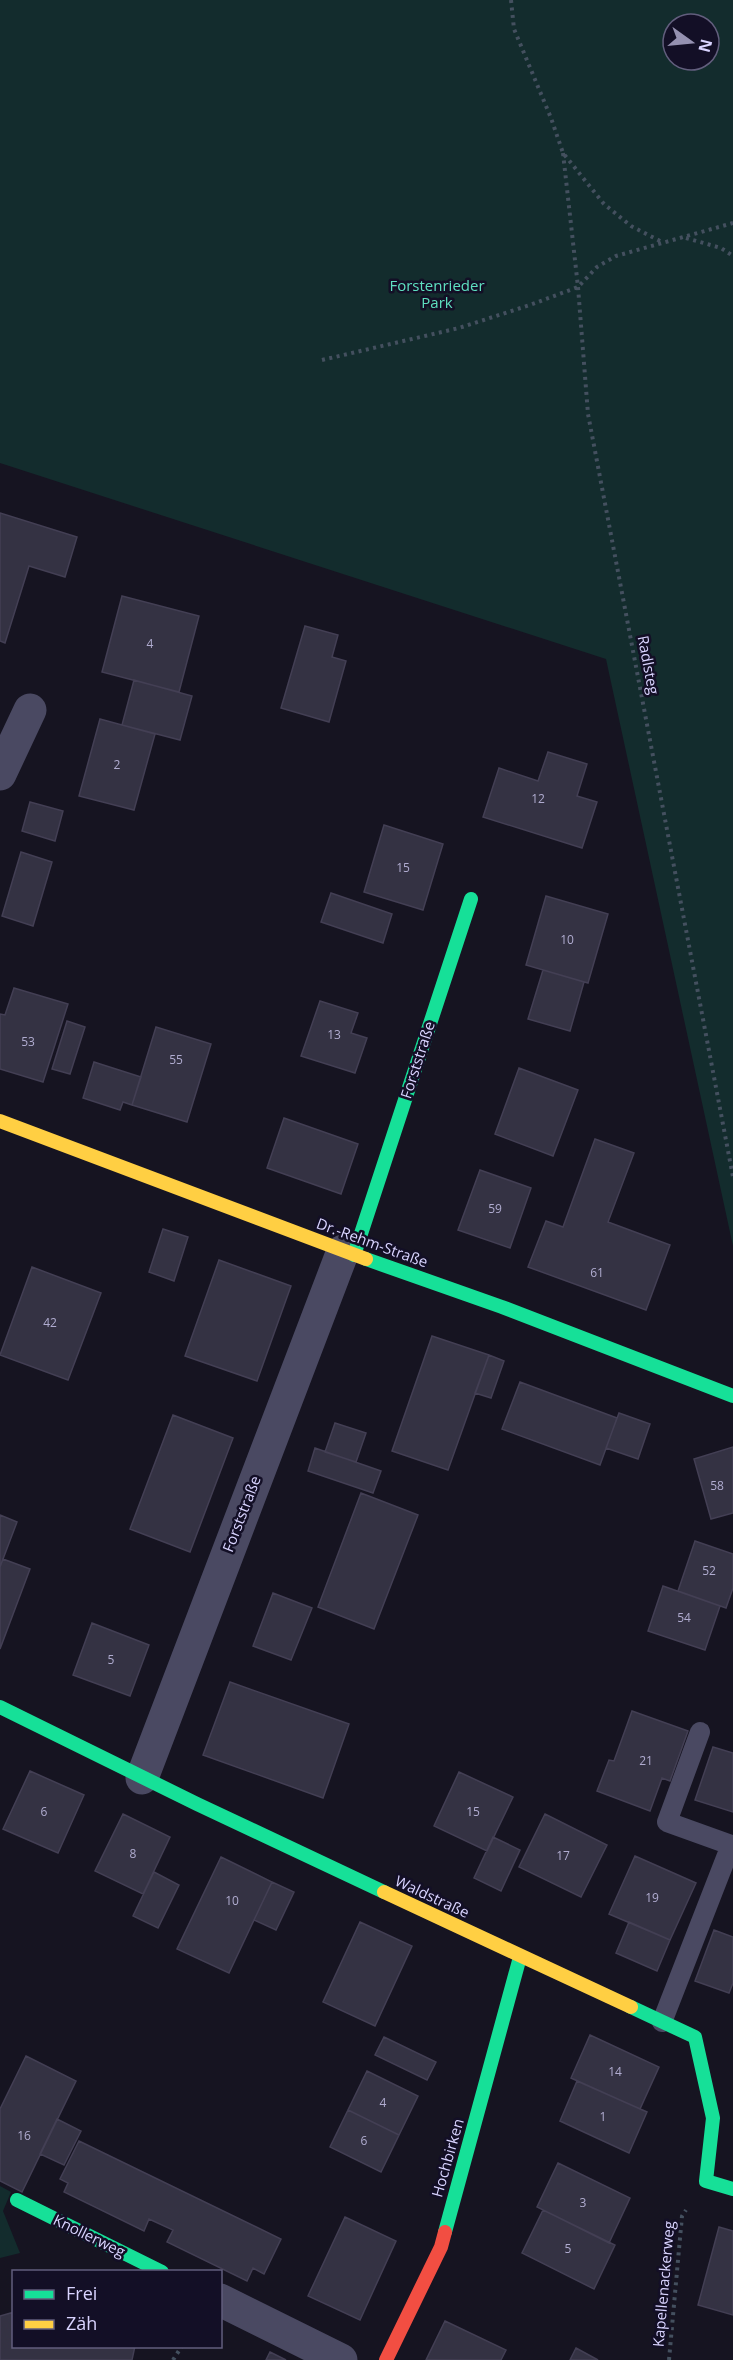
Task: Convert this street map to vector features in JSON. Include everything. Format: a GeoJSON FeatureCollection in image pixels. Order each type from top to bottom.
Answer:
{"type":"FeatureCollection","features":[{"type":"Feature","properties":{"kind":"street"},"geometry":{"type":"LineString","coordinates":[[0,774],[30,710]]}},
{"type":"Feature","properties":{"kind":"street","name":"Forststraße"},"geometry":{"type":"LineString","coordinates":[[142,1778],[348,1253],[471,899]]}},
{"type":"Feature","properties":{"kind":"street","name":"Dr.-Rehm-Straße"},"geometry":{"type":"LineString","coordinates":[[0,1121],[348,1253],[502,1306],[733,1396]]}},
{"type":"Feature","properties":{"kind":"street","name":"Waldstraße"},"geometry":{"type":"LineString","coordinates":[[0,1707],[142,1778],[695,2037],[713,2118],[706,2181]]}},
{"type":"Feature","properties":{"kind":"street","name":"Hochbirken"},"geometry":{"type":"LineString","coordinates":[[386,2360],[441,2247],[520,1957]]}},
{"type":"Feature","properties":{"kind":"street"},"geometry":{"type":"LineString","coordinates":[[706,2181],[733,2189]]}},
{"type":"Feature","properties":{"kind":"street","name":"Knollerweg"},"geometry":{"type":"LineString","coordinates":[[17,2200],[160,2270]]}},
{"type":"Feature","properties":{"kind":"street"},"geometry":{"type":"LineString","coordinates":[[222,2301],[341,2360]]}},
{"type":"Feature","properties":{"kind":"lane"},"geometry":{"type":"LineString","coordinates":[[662,2022],[731,1845],[667,1822],[700,1732]]}},
{"type":"Feature","properties":{"kind":"path"},"geometry":{"type":"LineString","coordinates":[[511,0],[514,29],[563,153],[604,204],[631,226],[664,244]]}},
{"type":"Feature","properties":{"kind":"path","name":"Radlsteg"},"geometry":{"type":"LineString","coordinates":[[563,153],[578,287],[588,414],[733,1177]]}},
{"type":"Feature","properties":{"kind":"path"},"geometry":{"type":"LineString","coordinates":[[322,360],[459,328],[578,287],[597,267],[616,256],[733,223]]}},
{"type":"Feature","properties":{"kind":"path"},"geometry":{"type":"LineString","coordinates":[[685,238],[721,248],[733,256]]}},
{"type":"Feature","properties":{"kind":"path","name":"Kapellenackerweg"},"geometry":{"type":"LineString","coordinates":[[669,2360],[682,2216],[706,2181]]}},
{"type":"Feature","properties":{"kind":"green space","name":"Forstenrieder Park"},"geometry":{"type":"Polygon","coordinates":[[[0,0],[733,0],[733,1246],[606,659],[0,463],[0,0]]]}},
{"type":"Feature","properties":{"kind":"green space"},"geometry":{"type":"Polygon","coordinates":[[[0,2186],[11,2192],[3,2211],[20,2253],[0,2258],[0,2186]]]}},
{"type":"Feature","properties":{"kind":"building"},"geometry":{"type":"Polygon","coordinates":[[[0,513],[77,537],[65,577],[29,566],[5,643],[0,641],[0,513]]]}},
{"type":"Feature","properties":{"kind":"building"},"geometry":{"type":"Polygon","coordinates":[[[122,596],[199,616],[179,692],[102,672],[122,596]]]}},
{"type":"Feature","properties":{"kind":"building"},"geometry":{"type":"Polygon","coordinates":[[[305,626],[338,635],[332,657],[346,661],[329,722],[281,708],[305,626]]]}},
{"type":"Feature","properties":{"kind":"building"},"geometry":{"type":"Polygon","coordinates":[[[134,680],[192,696],[180,740],[122,725],[134,680]]]}},
{"type":"Feature","properties":{"kind":"building"},"geometry":{"type":"Polygon","coordinates":[[[100,719],[155,734],[134,810],[79,796],[100,719]]]}},
{"type":"Feature","properties":{"kind":"building"},"geometry":{"type":"Polygon","coordinates":[[[548,752],[587,764],[577,796],[597,802],[582,848],[483,817],[499,768],[538,781],[548,752]]]}},
{"type":"Feature","properties":{"kind":"building"},"geometry":{"type":"Polygon","coordinates":[[[30,802],[63,811],[55,841],[22,831],[30,802]]]}},
{"type":"Feature","properties":{"kind":"building"},"geometry":{"type":"Polygon","coordinates":[[[384,825],[443,844],[423,910],[364,892],[384,825]]]}},
{"type":"Feature","properties":{"kind":"building"},"geometry":{"type":"Polygon","coordinates":[[[21,852],[52,862],[33,926],[2,916],[21,852]]]}},
{"type":"Feature","properties":{"kind":"building"},"geometry":{"type":"Polygon","coordinates":[[[331,893],[392,914],[383,943],[321,922],[331,893]]]}},
{"type":"Feature","properties":{"kind":"building"},"geometry":{"type":"Polygon","coordinates":[[[546,896],[608,914],[588,983],[526,965],[546,896]]]}},
{"type":"Feature","properties":{"kind":"building"},"geometry":{"type":"Polygon","coordinates":[[[543,970],[584,982],[570,1031],[528,1019],[543,970]]]}},
{"type":"Feature","properties":{"kind":"building"},"geometry":{"type":"Polygon","coordinates":[[[14,988],[68,1004],[43,1082],[0,1069],[0,1014],[5,1015],[14,988]]]}},
{"type":"Feature","properties":{"kind":"building"},"geometry":{"type":"Polygon","coordinates":[[[320,1001],[358,1013],[351,1033],[367,1038],[355,1073],[301,1056],[320,1001]]]}},
{"type":"Feature","properties":{"kind":"building"},"geometry":{"type":"Polygon","coordinates":[[[67,1021],[85,1027],[70,1074],[52,1069],[67,1021]]]}},
{"type":"Feature","properties":{"kind":"building"},"geometry":{"type":"Polygon","coordinates":[[[156,1027],[211,1044],[187,1122],[132,1105],[156,1027]]]}},
{"type":"Feature","properties":{"kind":"building"},"geometry":{"type":"Polygon","coordinates":[[[94,1062],[141,1077],[132,1105],[123,1102],[120,1110],[83,1098],[94,1062]]]}},
{"type":"Feature","properties":{"kind":"building"},"geometry":{"type":"Polygon","coordinates":[[[519,1068],[578,1090],[553,1156],[495,1134],[519,1068]]]}},
{"type":"Feature","properties":{"kind":"building"},"geometry":{"type":"Polygon","coordinates":[[[284,1118],[358,1144],[341,1194],[267,1168],[284,1118]]]}},
{"type":"Feature","properties":{"kind":"building"},"geometry":{"type":"Polygon","coordinates":[[[595,1139],[634,1153],[608,1222],[670,1245],[646,1310],[528,1267],[546,1221],[563,1227],[595,1139]]]}},
{"type":"Feature","properties":{"kind":"building"},"geometry":{"type":"Polygon","coordinates":[[[480,1170],[531,1188],[510,1248],[458,1230],[480,1170]]]}},
{"type":"Feature","properties":{"kind":"building"},"geometry":{"type":"Polygon","coordinates":[[[163,1229],[188,1237],[174,1281],[149,1272],[163,1229]]]}},
{"type":"Feature","properties":{"kind":"building"},"geometry":{"type":"Polygon","coordinates":[[[219,1260],[291,1286],[257,1381],[185,1356],[219,1260]]]}},
{"type":"Feature","properties":{"kind":"building"},"geometry":{"type":"Polygon","coordinates":[[[32,1267],[101,1293],[68,1380],[0,1355],[32,1267]]]}},
{"type":"Feature","properties":{"kind":"building"},"geometry":{"type":"Polygon","coordinates":[[[432,1336],[489,1355],[448,1470],[392,1451],[432,1336]]]}},
{"type":"Feature","properties":{"kind":"building"},"geometry":{"type":"Polygon","coordinates":[[[489,1355],[504,1361],[491,1398],[475,1393],[489,1355]]]}},
{"type":"Feature","properties":{"kind":"building"},"geometry":{"type":"Polygon","coordinates":[[[520,1382],[617,1418],[600,1465],[502,1429],[520,1382]]]}},
{"type":"Feature","properties":{"kind":"building"},"geometry":{"type":"Polygon","coordinates":[[[619,1413],[650,1424],[638,1459],[606,1448],[619,1413]]]}},
{"type":"Feature","properties":{"kind":"building"},"geometry":{"type":"Polygon","coordinates":[[[173,1415],[233,1438],[190,1552],[130,1529],[173,1415]]]}},
{"type":"Feature","properties":{"kind":"building"},"geometry":{"type":"Polygon","coordinates":[[[335,1423],[366,1433],[356,1462],[325,1452],[335,1423]]]}},
{"type":"Feature","properties":{"kind":"building"},"geometry":{"type":"Polygon","coordinates":[[[733,1447],[733,1513],[711,1519],[694,1459],[733,1447]]]}},
{"type":"Feature","properties":{"kind":"building"},"geometry":{"type":"Polygon","coordinates":[[[315,1448],[381,1471],[373,1493],[308,1471],[315,1448]]]}},
{"type":"Feature","properties":{"kind":"building"},"geometry":{"type":"Polygon","coordinates":[[[361,1493],[418,1515],[374,1629],[318,1607],[361,1493]]]}},
{"type":"Feature","properties":{"kind":"building"},"geometry":{"type":"Polygon","coordinates":[[[0,1515],[17,1522],[0,1567],[0,1515]]]}},
{"type":"Feature","properties":{"kind":"building"},"geometry":{"type":"Polygon","coordinates":[[[695,1541],[733,1554],[733,1588],[726,1608],[678,1591],[695,1541]]]}},
{"type":"Feature","properties":{"kind":"building"},"geometry":{"type":"Polygon","coordinates":[[[3,1559],[30,1569],[0,1649],[0,1567],[3,1559]]]}},
{"type":"Feature","properties":{"kind":"building"},"geometry":{"type":"Polygon","coordinates":[[[663,1586],[720,1606],[705,1650],[648,1631],[663,1586]]]}},
{"type":"Feature","properties":{"kind":"building"},"geometry":{"type":"Polygon","coordinates":[[[273,1593],[312,1608],[291,1660],[253,1646],[273,1593]]]}},
{"type":"Feature","properties":{"kind":"building"},"geometry":{"type":"Polygon","coordinates":[[[92,1623],[149,1645],[130,1696],[73,1675],[92,1623]]]}},
{"type":"Feature","properties":{"kind":"building"},"geometry":{"type":"Polygon","coordinates":[[[230,1682],[349,1724],[323,1798],[203,1755],[230,1682]]]}},
{"type":"Feature","properties":{"kind":"building"},"geometry":{"type":"Polygon","coordinates":[[[632,1711],[688,1731],[670,1781],[662,1778],[650,1811],[597,1791],[609,1760],[614,1761],[632,1711]]]}},
{"type":"Feature","properties":{"kind":"building"},"geometry":{"type":"Polygon","coordinates":[[[713,1747],[733,1753],[733,1812],[695,1800],[713,1747]]]}},
{"type":"Feature","properties":{"kind":"building"},"geometry":{"type":"Polygon","coordinates":[[[30,1771],[84,1795],[58,1853],[3,1829],[30,1771]]]}},
{"type":"Feature","properties":{"kind":"building"},"geometry":{"type":"Polygon","coordinates":[[[459,1772],[513,1797],[487,1851],[434,1826],[459,1772]]]}},
{"type":"Feature","properties":{"kind":"building"},"geometry":{"type":"Polygon","coordinates":[[[123,1814],[170,1837],[143,1894],[95,1871],[123,1814]]]}},
{"type":"Feature","properties":{"kind":"building"},"geometry":{"type":"Polygon","coordinates":[[[545,1814],[607,1845],[581,1897],[519,1867],[545,1814]]]}},
{"type":"Feature","properties":{"kind":"building"},"geometry":{"type":"Polygon","coordinates":[[[493,1837],[520,1850],[501,1891],[474,1878],[493,1837]]]}},
{"type":"Feature","properties":{"kind":"building"},"geometry":{"type":"Polygon","coordinates":[[[635,1856],[696,1883],[670,1940],[609,1914],[635,1856]]]}},
{"type":"Feature","properties":{"kind":"building"},"geometry":{"type":"Polygon","coordinates":[[[221,1857],[272,1882],[229,1973],[177,1949],[221,1857]]]}},
{"type":"Feature","properties":{"kind":"building"},"geometry":{"type":"Polygon","coordinates":[[[154,1872],[179,1885],[158,1928],[133,1916],[154,1872]]]}},
{"type":"Feature","properties":{"kind":"building"},"geometry":{"type":"Polygon","coordinates":[[[272,1882],[294,1892],[276,1930],[254,1920],[272,1882]]]}},
{"type":"Feature","properties":{"kind":"building"},"geometry":{"type":"Polygon","coordinates":[[[360,1922],[412,1946],[375,2026],[323,2002],[360,1922]]]}},
{"type":"Feature","properties":{"kind":"building"},"geometry":{"type":"Polygon","coordinates":[[[629,1922],[670,1940],[657,1971],[616,1953],[629,1922]]]}},
{"type":"Feature","properties":{"kind":"building"},"geometry":{"type":"Polygon","coordinates":[[[714,1930],[733,1937],[733,1983],[729,1993],[695,1981],[714,1930]]]}},
{"type":"Feature","properties":{"kind":"building"},"geometry":{"type":"Polygon","coordinates":[[[590,2035],[659,2067],[640,2109],[571,2078],[590,2035]]]}},
{"type":"Feature","properties":{"kind":"building"},"geometry":{"type":"Polygon","coordinates":[[[384,2037],[436,2062],[427,2080],[375,2055],[384,2037]]]}},
{"type":"Feature","properties":{"kind":"building"},"geometry":{"type":"Polygon","coordinates":[[[26,2056],[76,2081],[22,2192],[0,2181],[0,2109],[26,2056]]]}},
{"type":"Feature","properties":{"kind":"building"},"geometry":{"type":"Polygon","coordinates":[[[367,2071],[418,2096],[399,2135],[348,2110],[367,2071]]]}},
{"type":"Feature","properties":{"kind":"building"},"geometry":{"type":"Polygon","coordinates":[[[577,2081],[647,2112],[629,2153],[560,2121],[577,2081]]]}},
{"type":"Feature","properties":{"kind":"building"},"geometry":{"type":"Polygon","coordinates":[[[348,2110],[399,2135],[381,2172],[330,2147],[348,2110]]]}},
{"type":"Feature","properties":{"kind":"building"},"geometry":{"type":"Polygon","coordinates":[[[57,2119],[81,2131],[64,2165],[40,2154],[57,2119]]]}},
{"type":"Feature","properties":{"kind":"building"},"geometry":{"type":"Polygon","coordinates":[[[79,2141],[281,2239],[264,2274],[253,2268],[247,2281],[167,2242],[173,2230],[149,2219],[144,2231],[64,2192],[68,2183],[60,2179],[79,2141]]]}},
{"type":"Feature","properties":{"kind":"building"},"geometry":{"type":"Polygon","coordinates":[[[558,2163],[630,2198],[609,2243],[537,2207],[558,2163]]]}},
{"type":"Feature","properties":{"kind":"building"},"geometry":{"type":"Polygon","coordinates":[[[543,2210],[615,2245],[594,2289],[522,2253],[543,2210]]]}},
{"type":"Feature","properties":{"kind":"building"},"geometry":{"type":"Polygon","coordinates":[[[345,2217],[396,2241],[360,2320],[308,2296],[345,2217]]]}},
{"type":"Feature","properties":{"kind":"building"},"geometry":{"type":"Polygon","coordinates":[[[719,2227],[733,2231],[733,2315],[698,2305],[719,2227]]]}},
{"type":"Feature","properties":{"kind":"building"},"geometry":{"type":"Polygon","coordinates":[[[12,2313],[12,2348],[135,2348],[132,2360],[0,2360],[0,2316],[12,2313]]]}},
{"type":"Feature","properties":{"kind":"building"},"geometry":{"type":"Polygon","coordinates":[[[445,2321],[506,2350],[501,2360],[426,2360],[445,2321]]]}},
{"type":"Feature","properties":{"kind":"building"},"geometry":{"type":"Polygon","coordinates":[[[576,2348],[598,2360],[570,2360],[576,2348]]]}},
{"type":"Feature","properties":{"kind":"building"},"geometry":{"type":"Polygon","coordinates":[[[270,2352],[286,2360],[266,2360],[270,2352]]]}},
{"type":"Feature","properties":{"kind":"traffic: fast"},"geometry":{"type":"LineString","coordinates":[[354,1255],[471,899]]}},
{"type":"Feature","properties":{"kind":"traffic: fast"},"geometry":{"type":"LineString","coordinates":[[366,1259],[502,1307],[733,1396]]}},
{"type":"Feature","properties":{"kind":"traffic: fast"},"geometry":{"type":"LineString","coordinates":[[0,1707],[197,1804],[384,1892]]}},
{"type":"Feature","properties":{"kind":"traffic: fast"},"geometry":{"type":"LineString","coordinates":[[445,2232],[520,1957]]}},
{"type":"Feature","properties":{"kind":"traffic: fast"},"geometry":{"type":"LineString","coordinates":[[631,2007],[695,2037],[713,2118],[706,2181],[733,2189]]}},
{"type":"Feature","properties":{"kind":"traffic: fast"},"geometry":{"type":"LineString","coordinates":[[17,2200],[158,2270]]}},
{"type":"Feature","properties":{"kind":"traffic: slow"},"geometry":{"type":"LineString","coordinates":[[0,1121],[366,1259]]}},
{"type":"Feature","properties":{"kind":"traffic: slow"},"geometry":{"type":"LineString","coordinates":[[384,1892],[631,2007]]}},
{"type":"Feature","properties":{"kind":"traffic: jam"},"geometry":{"type":"LineString","coordinates":[[386,2360],[441,2247],[445,2232]]}}]}
